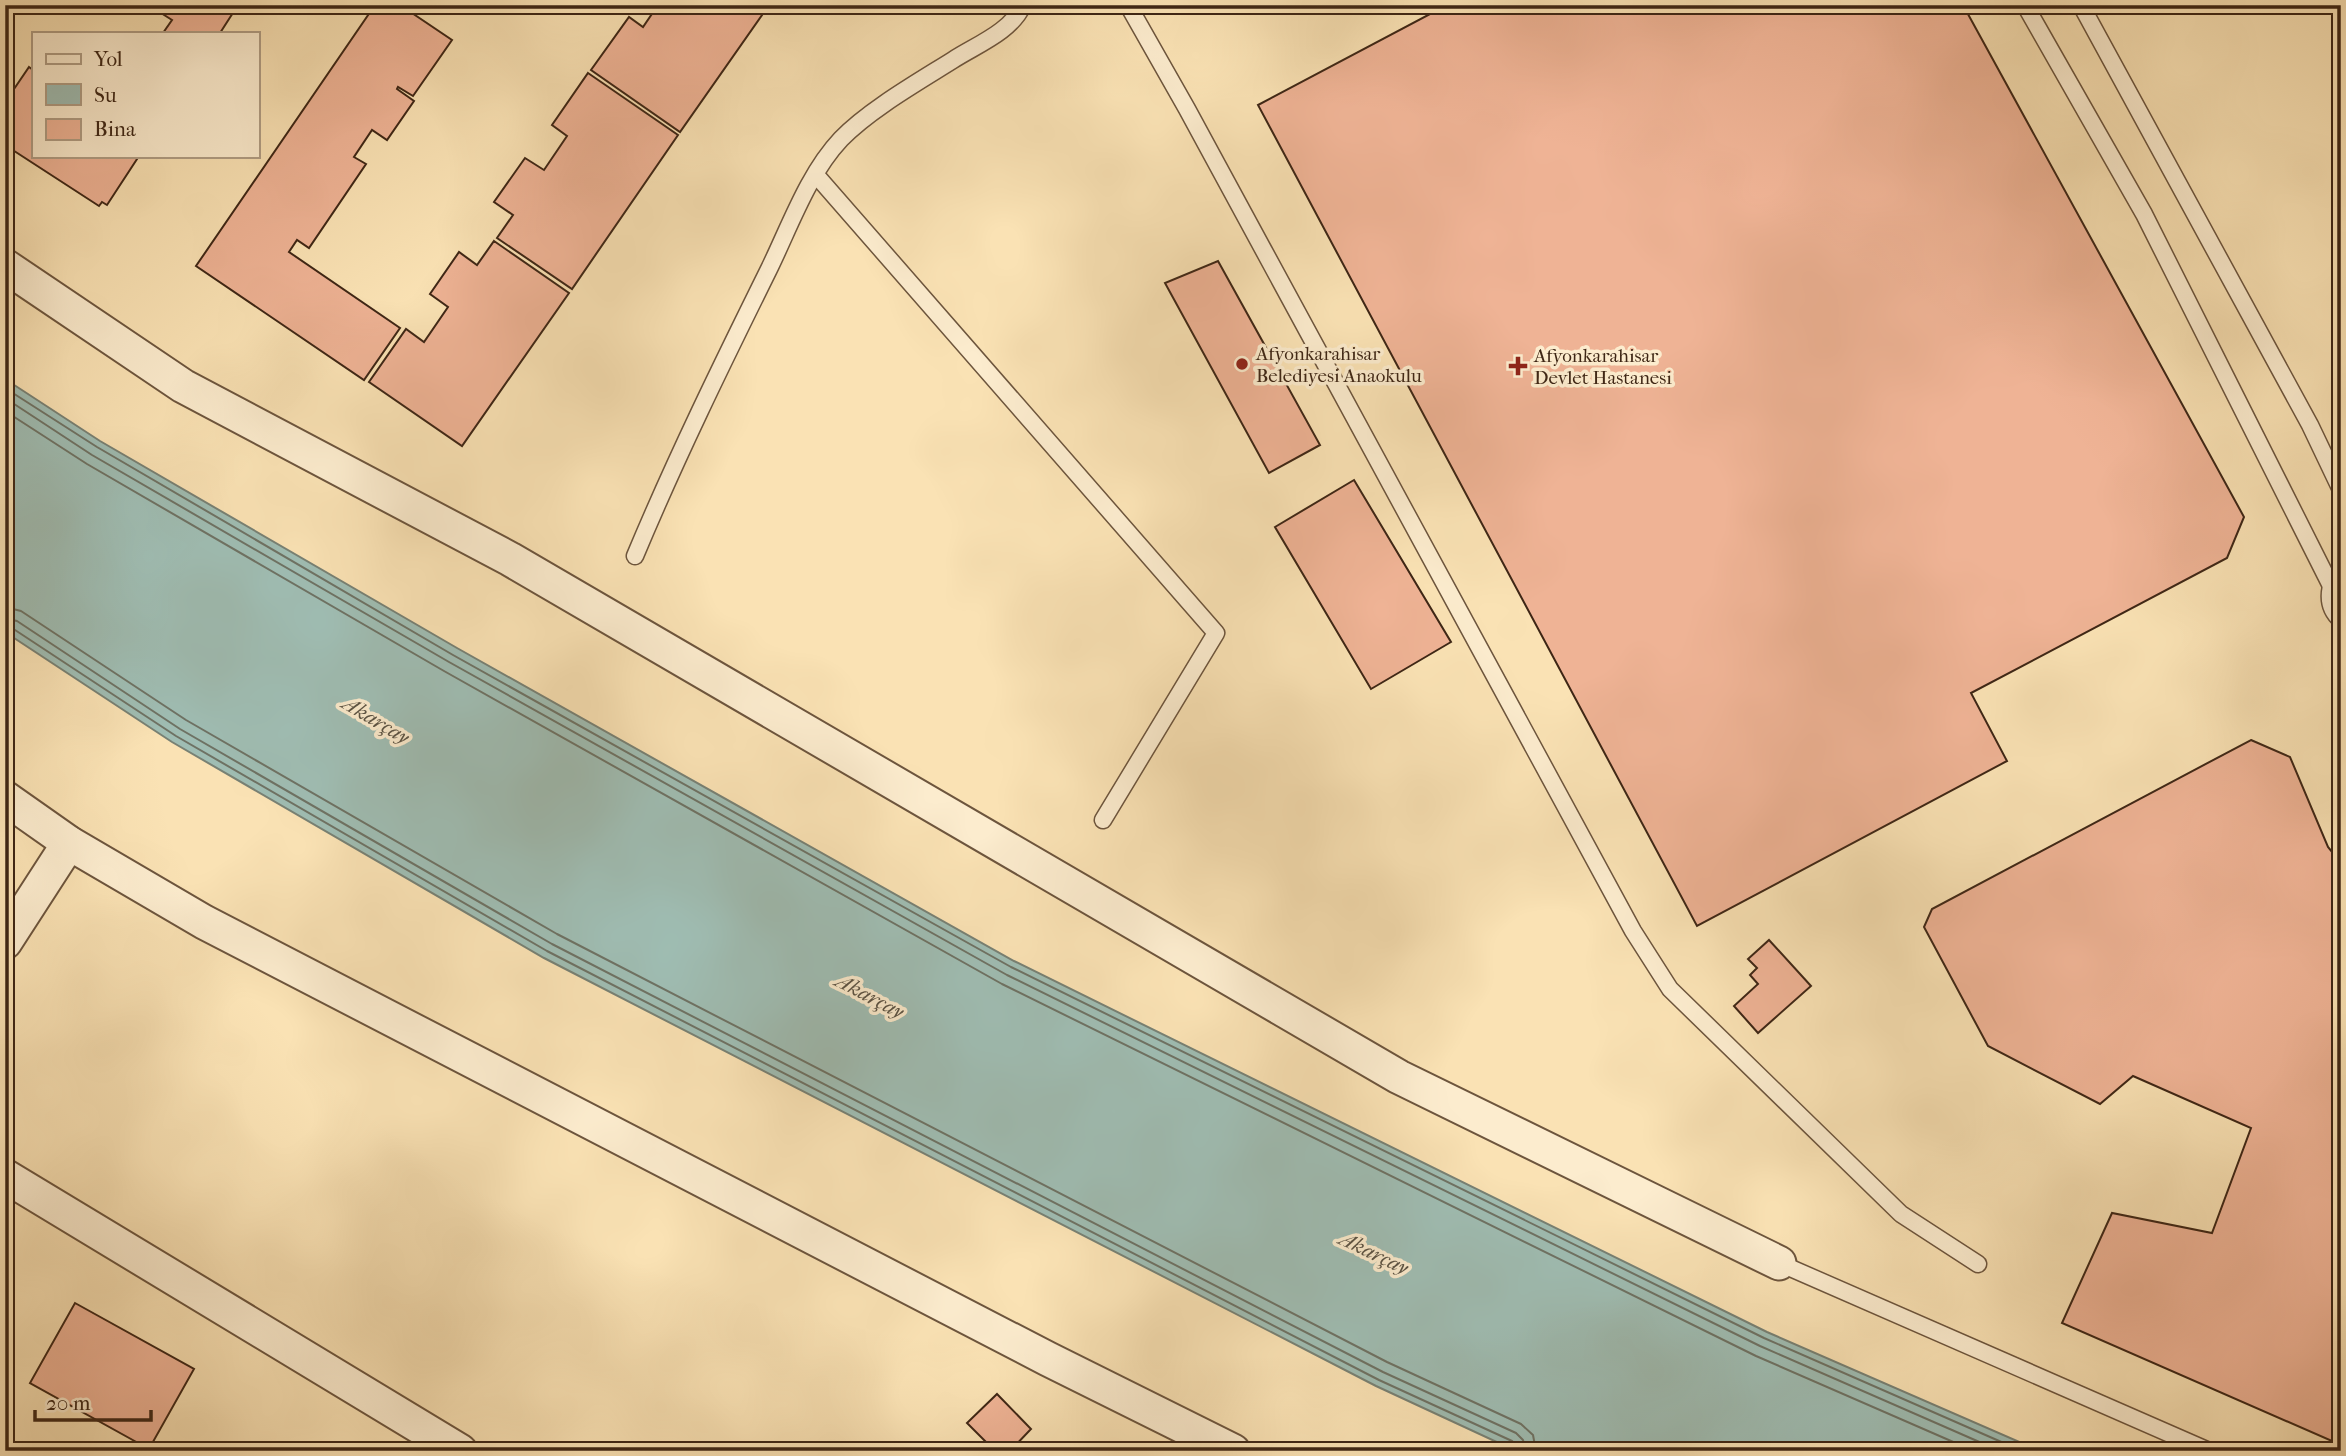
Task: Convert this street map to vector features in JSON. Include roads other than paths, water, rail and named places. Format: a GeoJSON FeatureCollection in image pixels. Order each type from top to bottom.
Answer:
{"type":"FeatureCollection","features":[{"type":"Feature","properties":{"kind":"street"},"geometry":{"type":"LineString","coordinates":[[5,266],[183,386],[510,559],[1399,1077],[1779,1264]]}},
{"type":"Feature","properties":{"kind":"street"},"geometry":{"type":"LineString","coordinates":[[5,798],[69,843],[204,922],[1048,1359],[1233,1451]]}},
{"type":"Feature","properties":{"kind":"street"},"geometry":{"type":"LineString","coordinates":[[5,942],[69,843]]}},
{"type":"Feature","properties":{"kind":"street"},"geometry":{"type":"LineString","coordinates":[[5,1177],[460,1451]]}},
{"type":"Feature","properties":{"kind":"lane"},"geometry":{"type":"LineString","coordinates":[[635,556],[713,380],[816,175],[840,141],[860,121],[996,34],[1019,14],[1023,5]]}},
{"type":"Feature","properties":{"kind":"lane"},"geometry":{"type":"LineString","coordinates":[[1128,5],[1633,931],[1670,989],[1901,1214],[1978,1264]]}},
{"type":"Feature","properties":{"kind":"lane"},"geometry":{"type":"LineString","coordinates":[[2025,5],[2144,214],[2336,580],[2329,597],[2331,607],[2341,620]]}},
{"type":"Feature","properties":{"kind":"lane"},"geometry":{"type":"LineString","coordinates":[[2081,5],[2304,413],[2341,490]]}},
{"type":"Feature","properties":{"kind":"lane"},"geometry":{"type":"LineString","coordinates":[[816,175],[1216,633],[1103,820]]}},
{"type":"Feature","properties":{"kind":"lane"},"geometry":{"type":"LineString","coordinates":[[1779,1264],[2209,1451]]}},
{"type":"Feature","properties":{"kind":"water","name":"Akarçay"},"geometry":{"type":"Polygon","coordinates":[[[5,379],[100,441],[457,648],[1014,961],[1767,1332],[2040,1451],[1516,1451],[1376,1386],[544,958],[172,742],[5,632],[5,379]]]}},
{"type":"Feature","properties":{"kind":"place","name":"Afyonkarahisar Belediyesi Anaokulu"},"geometry":{"type":"Point","coordinates":[1242,364]}},
{"type":"Feature","properties":{"kind":"place","name":"Afyonkarahisar Devlet Hastanesi"},"geometry":{"type":"Point","coordinates":[1518,366]}}]}
